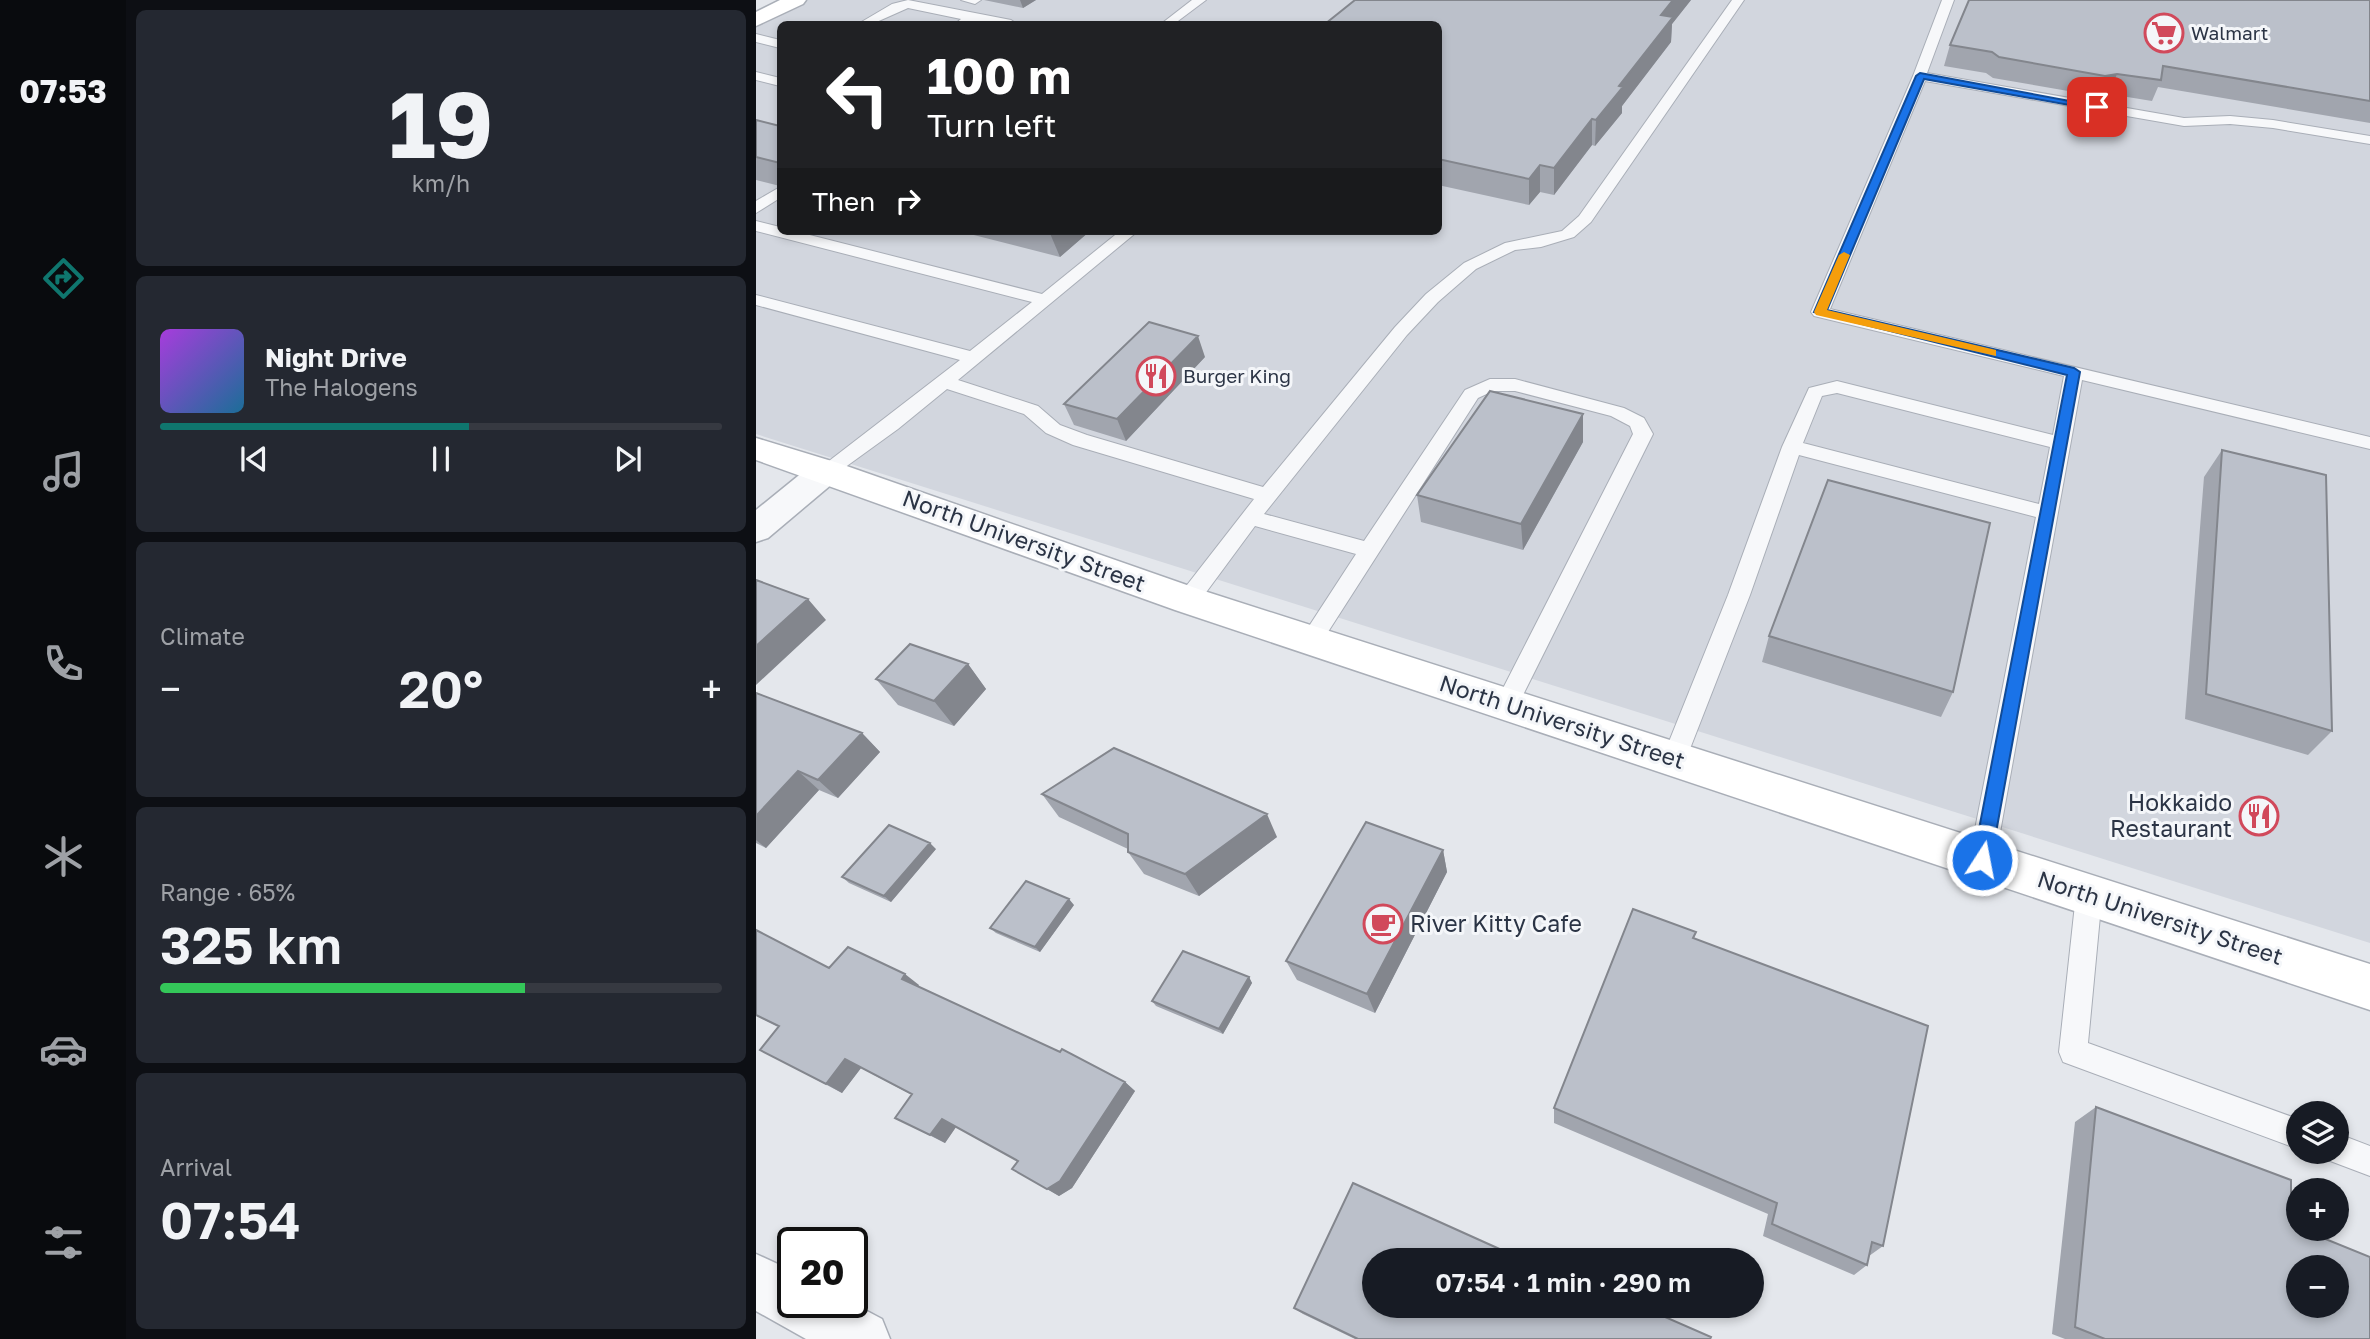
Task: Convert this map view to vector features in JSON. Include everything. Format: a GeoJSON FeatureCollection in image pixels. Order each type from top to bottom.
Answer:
{"type":"FeatureCollection","features":[{"type":"Feature","properties":{"kind":"main road"},"geometry":{"type":"LineString","coordinates":[[756,20],[796,0]]}},
{"type":"Feature","properties":{"kind":"main road","name":"North University Street"},"geometry":{"type":"LineString","coordinates":[[756,449],[826,471],[1188,600],[2370,987]]}},
{"type":"Feature","properties":{"kind":"street"},"geometry":{"type":"LineString","coordinates":[[756,529],[826,471]]}},
{"type":"Feature","properties":{"kind":"street"},"geometry":{"type":"LineString","coordinates":[[756,1281],[777,1293]]}},
{"type":"Feature","properties":{"kind":"street"},"geometry":{"type":"LineString","coordinates":[[823,1318],[862,1339]]}},
{"type":"Feature","properties":{"kind":"lane"},"geometry":{"type":"LineString","coordinates":[[968,0],[975,0]]}},
{"type":"Feature","properties":{"kind":"lane"},"geometry":{"type":"LineString","coordinates":[[1171,21],[1200,0]]}},
{"type":"Feature","properties":{"kind":"lane"},"geometry":{"type":"LineString","coordinates":[[1188,600],[1250,517],[1401,331],[1432,298],[1470,266],[1511,246],[1541,242],[1568,234],[1585,219],[1738,0]]}},
{"type":"Feature","properties":{"kind":"lane"},"geometry":{"type":"LineString","coordinates":[[1948,0],[1920,76],[1820,312],[2370,443]]}},
{"type":"Feature","properties":{"kind":"lane"},"geometry":{"type":"LineString","coordinates":[[870,21],[896,7],[916,2],[964,20]]}},
{"type":"Feature","properties":{"kind":"lane"},"geometry":{"type":"LineString","coordinates":[[756,38],[777,43]]}},
{"type":"Feature","properties":{"kind":"lane"},"geometry":{"type":"LineString","coordinates":[[756,76],[777,81]]}},
{"type":"Feature","properties":{"kind":"lane"},"geometry":{"type":"LineString","coordinates":[[1920,76],[2184,122],[2251,122],[2370,140]]}},
{"type":"Feature","properties":{"kind":"lane"},"geometry":{"type":"LineString","coordinates":[[756,208],[777,194]]}},
{"type":"Feature","properties":{"kind":"lane"},"geometry":{"type":"LineString","coordinates":[[756,226],[777,231]]}},
{"type":"Feature","properties":{"kind":"lane"},"geometry":{"type":"LineString","coordinates":[[791,235],[1045,300]]}},
{"type":"Feature","properties":{"kind":"lane"},"geometry":{"type":"LineString","coordinates":[[826,471],[891,425],[1125,235]]}},
{"type":"Feature","properties":{"kind":"lane"},"geometry":{"type":"LineString","coordinates":[[756,300],[974,358]]}},
{"type":"Feature","properties":{"kind":"lane"},"geometry":{"type":"LineString","coordinates":[[1982,860],[2074,372]]}},
{"type":"Feature","properties":{"kind":"lane"},"geometry":{"type":"LineString","coordinates":[[944,382],[1031,410],[1053,429],[1080,440],[1268,496]]}},
{"type":"Feature","properties":{"kind":"lane"},"geometry":{"type":"LineString","coordinates":[[1311,640],[1471,394],[1490,385],[1515,385],[1617,412],[1637,422],[1643,433],[1507,704]]}},
{"type":"Feature","properties":{"kind":"lane"},"geometry":{"type":"LineString","coordinates":[[1674,759],[1815,392],[1837,387],[2060,443]]}},
{"type":"Feature","properties":{"kind":"lane"},"geometry":{"type":"LineString","coordinates":[[1792,447],[2047,513]]}},
{"type":"Feature","properties":{"kind":"lane"},"geometry":{"type":"LineString","coordinates":[[1250,517],[1368,551]]}},
{"type":"Feature","properties":{"kind":"lane"},"geometry":{"type":"LineString","coordinates":[[2089,895],[2073,1052],[2286,1130]]}},
{"type":"Feature","properties":{"kind":"lane"},"geometry":{"type":"LineString","coordinates":[[2349,1154],[2370,1161]]}},
{"type":"Feature","properties":{"kind":"shaded area"},"geometry":{"type":"Polygon","coordinates":[[[800,0],[2370,0],[2370,943],[756,434],[756,23],[800,0]]]}},
{"type":"Feature","properties":{"kind":"building"},"geometry":{"type":"Polygon","coordinates":[[[1355,0],[1673,0],[1661,15],[1673,17],[1619,86],[1623,87],[1596,120],[1592,119],[1554,168],[1540,165],[1529,179],[1442,160],[1442,21],[1329,21],[1355,0]]]}},
{"type":"Feature","properties":{"kind":"building","name":"Walmart"},"geometry":{"type":"Polygon","coordinates":[[[1969,0],[2370,0],[2370,101],[2163,66],[2161,80],[2117,74],[2105,76],[1999,57],[1992,52],[1950,45],[1969,0]]]}},
{"type":"Feature","properties":{"kind":"building"},"geometry":{"type":"Polygon","coordinates":[[[756,120],[777,125],[777,162],[756,157],[756,120]]]}},
{"type":"Feature","properties":{"kind":"building"},"geometry":{"type":"Polygon","coordinates":[[[1149,322],[1198,336],[1117,419],[1064,404],[1149,322]]]}},
{"type":"Feature","properties":{"kind":"building"},"geometry":{"type":"Polygon","coordinates":[[[1490,391],[1583,414],[1521,524],[1417,495],[1490,391]]]}},
{"type":"Feature","properties":{"kind":"building"},"geometry":{"type":"Polygon","coordinates":[[[2222,450],[2326,475],[2332,731],[2206,694],[2222,450]]]}},
{"type":"Feature","properties":{"kind":"building"},"geometry":{"type":"Polygon","coordinates":[[[1828,480],[1990,523],[1953,692],[1769,636],[1828,480]]]}},
{"type":"Feature","properties":{"kind":"building"},"geometry":{"type":"Polygon","coordinates":[[[756,580],[808,599],[756,646],[756,580]]]}},
{"type":"Feature","properties":{"kind":"building"},"geometry":{"type":"Polygon","coordinates":[[[910,644],[968,664],[934,701],[876,679],[910,644]]]}},
{"type":"Feature","properties":{"kind":"building"},"geometry":{"type":"Polygon","coordinates":[[[756,693],[862,733],[818,780],[798,771],[756,816],[756,693]]]}},
{"type":"Feature","properties":{"kind":"building"},"geometry":{"type":"Polygon","coordinates":[[[1114,748],[1267,814],[1185,874],[1128,852],[1128,834],[1042,794],[1114,748]]]}},
{"type":"Feature","properties":{"kind":"building"},"geometry":{"type":"Polygon","coordinates":[[[1366,822],[1443,850],[1367,994],[1286,961],[1366,822]]]}},
{"type":"Feature","properties":{"kind":"building"},"geometry":{"type":"Polygon","coordinates":[[[889,825],[930,843],[884,896],[842,877],[889,825]]]}},
{"type":"Feature","properties":{"kind":"building"},"geometry":{"type":"Polygon","coordinates":[[[1026,881],[1069,899],[1035,947],[990,928],[1026,881]]]}},
{"type":"Feature","properties":{"kind":"building"},"geometry":{"type":"Polygon","coordinates":[[[1633,909],[1696,932],[1693,938],[1928,1026],[1883,1246],[1872,1242],[1867,1265],[1772,1224],[1777,1203],[1554,1108],[1633,909]]]}},
{"type":"Feature","properties":{"kind":"building"},"geometry":{"type":"Polygon","coordinates":[[[756,930],[829,968],[848,947],[905,974],[902,979],[1060,1052],[1062,1049],[1125,1082],[1060,1181],[1047,1189],[1012,1169],[1018,1161],[942,1119],[930,1135],[895,1118],[912,1094],[845,1059],[826,1084],[760,1050],[779,1026],[756,1015],[756,930]]]}},
{"type":"Feature","properties":{"kind":"building"},"geometry":{"type":"Polygon","coordinates":[[[1183,951],[1249,977],[1219,1029],[1152,1001],[1183,951]]]}},
{"type":"Feature","properties":{"kind":"building"},"geometry":{"type":"Polygon","coordinates":[[[2096,1107],[2286,1178],[2286,1241],[2330,1241],[2370,1257],[2370,1339],[2105,1339],[2075,1327],[2096,1107]]]}},
{"type":"Feature","properties":{"kind":"building"},"geometry":{"type":"Polygon","coordinates":[[[1353,1183],[1497,1248],[1362,1248],[1362,1318],[1667,1318],[1711,1337],[1358,1339],[1294,1308],[1353,1183]]]}},
{"type":"Feature","properties":{"kind":"slow traffic"},"geometry":{"type":"LineString","coordinates":[[1844,255],[1820,312],[1992,353]]}},
{"type":"Feature","properties":{"kind":"place","name":"Walmart"},"geometry":{"type":"Point","coordinates":[2164,33]}},
{"type":"Feature","properties":{"kind":"place","name":"Burger King"},"geometry":{"type":"Point","coordinates":[1156,376]}},
{"type":"Feature","properties":{"kind":"place","name":"Hokkaido Restaurant"},"geometry":{"type":"Point","coordinates":[2259,816]}},
{"type":"Feature","properties":{"kind":"place","name":"River Kitty Cafe"},"geometry":{"type":"Point","coordinates":[1383,924]}},
{"type":"Feature","properties":{"kind":"route"},"geometry":{"type":"LineString","coordinates":[[1982,860],[2074,372],[1820,312],[1920,76],[2097,107]]}}]}
